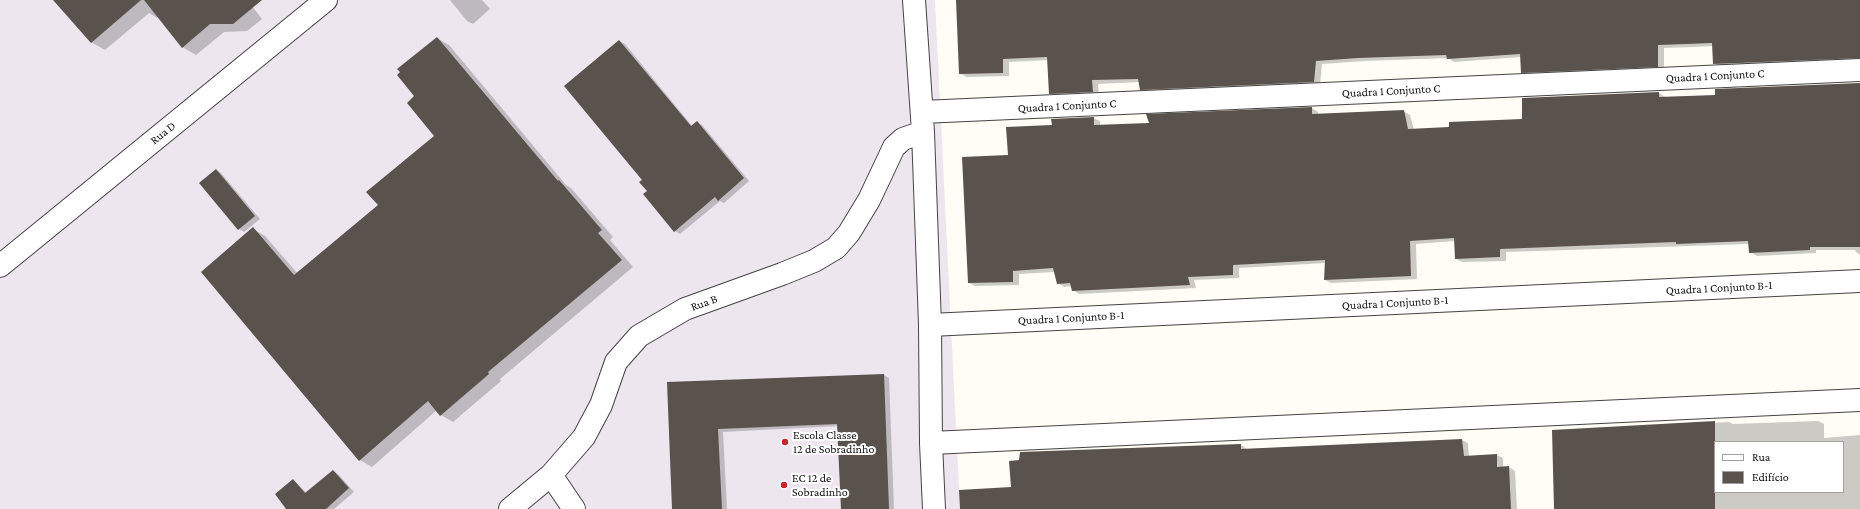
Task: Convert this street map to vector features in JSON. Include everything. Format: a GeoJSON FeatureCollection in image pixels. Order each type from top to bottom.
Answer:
{"type":"FeatureCollection","features":[{"type":"Feature","properties":{"kind":"street","name":"Rua D"},"geometry":{"type":"LineString","coordinates":[[0,266],[326,0]]}},
{"type":"Feature","properties":{"kind":"street"},"geometry":{"type":"LineString","coordinates":[[914,0],[922,122],[930,325],[931,443],[934,509]]}},
{"type":"Feature","properties":{"kind":"street","name":"Quadra 1 Conjunto C"},"geometry":{"type":"LineString","coordinates":[[922,122],[1860,70]]}},
{"type":"Feature","properties":{"kind":"street","name":"Rua B"},"geometry":{"type":"LineString","coordinates":[[510,509],[551,475],[584,437],[601,405],[616,362],[639,336],[685,309],[782,274],[814,261],[836,248],[849,233],[869,200],[894,147],[922,122]]}},
{"type":"Feature","properties":{"kind":"street","name":"Quadra 1 Conjunto B-1"},"geometry":{"type":"LineString","coordinates":[[930,325],[1860,282]]}},
{"type":"Feature","properties":{"kind":"street"},"geometry":{"type":"LineString","coordinates":[[931,443],[1860,400]]}},
{"type":"Feature","properties":{"kind":"street"},"geometry":{"type":"LineString","coordinates":[[551,475],[574,509]]}},
{"type":"Feature","properties":{"kind":"shaded area"},"geometry":{"type":"Polygon","coordinates":[[[0,0],[935,0],[960,509],[0,509],[0,0]]]}},
{"type":"Feature","properties":{"kind":"building"},"geometry":{"type":"Polygon","coordinates":[[[53,0],[141,0],[91,43],[53,0]]]}},
{"type":"Feature","properties":{"kind":"building"},"geometry":{"type":"Polygon","coordinates":[[[144,0],[262,0],[233,24],[210,24],[182,48],[144,0]]]}},
{"type":"Feature","properties":{"kind":"building"},"geometry":{"type":"Polygon","coordinates":[[[956,0],[1860,0],[1860,58],[1713,64],[1712,43],[1658,45],[1658,67],[1521,73],[1520,54],[1447,59],[1446,55],[1358,58],[1316,61],[1314,82],[1140,90],[1138,79],[1092,80],[1093,92],[1049,94],[1047,57],[1003,59],[1003,73],[959,74],[956,0]]]}},
{"type":"Feature","properties":{"kind":"building"},"geometry":{"type":"Polygon","coordinates":[[[437,37],[558,181],[559,180],[602,230],[598,233],[622,260],[488,372],[489,374],[440,416],[428,401],[359,461],[201,272],[253,227],[294,275],[378,205],[366,192],[434,136],[407,103],[414,96],[397,75],[400,72],[397,69],[437,37]]]}},
{"type":"Feature","properties":{"kind":"building"},"geometry":{"type":"Polygon","coordinates":[[[619,40],[691,126],[697,121],[744,178],[718,201],[715,197],[674,232],[643,194],[647,191],[639,182],[642,180],[564,86],[619,40]]]}},
{"type":"Feature","properties":{"kind":"building"},"geometry":{"type":"Polygon","coordinates":[[[1860,83],[1860,247],[1810,247],[1810,250],[1749,253],[1748,241],[1676,244],[1676,242],[1500,249],[1500,257],[1455,259],[1454,238],[1410,241],[1411,276],[1324,280],[1325,260],[1233,265],[1233,275],[1188,277],[1190,285],[1072,291],[1070,283],[1057,284],[1053,268],[1013,271],[1013,282],[968,283],[962,157],[1008,155],[1006,127],[1052,125],[1051,119],[1094,117],[1094,125],[1149,123],[1146,114],[1312,107],[1312,114],[1404,110],[1408,129],[1449,127],[1449,122],[1522,119],[1522,98],[1659,92],[1659,97],[1715,95],[1715,89],[1860,83]]]}},
{"type":"Feature","properties":{"kind":"building"},"geometry":{"type":"Polygon","coordinates":[[[216,169],[255,216],[238,230],[199,183],[216,169]]]}},
{"type":"Feature","properties":{"kind":"building"},"geometry":{"type":"Polygon","coordinates":[[[884,374],[889,509],[841,509],[837,424],[718,429],[722,509],[672,509],[667,382],[884,374]]]}},
{"type":"Feature","properties":{"kind":"building"},"geometry":{"type":"Polygon","coordinates":[[[1715,421],[1715,509],[1554,509],[1552,430],[1715,421]]]}},
{"type":"Feature","properties":{"kind":"building"},"geometry":{"type":"Polygon","coordinates":[[[1462,439],[1464,456],[1497,454],[1497,467],[1509,466],[1511,509],[960,509],[959,490],[1011,487],[1009,461],[1019,460],[1020,452],[1241,444],[1241,449],[1462,439]]]}},
{"type":"Feature","properties":{"kind":"building"},"geometry":{"type":"Polygon","coordinates":[[[333,470],[349,488],[326,509],[286,509],[275,494],[293,479],[305,493],[333,470]]]}},
{"type":"Feature","properties":{"kind":"place","name":"Escola Classe 12 de Sobradinho"},"geometry":{"type":"Point","coordinates":[785,442]}},
{"type":"Feature","properties":{"kind":"place","name":"EC 12 de Sobradinho"},"geometry":{"type":"Point","coordinates":[784,485]}}]}
